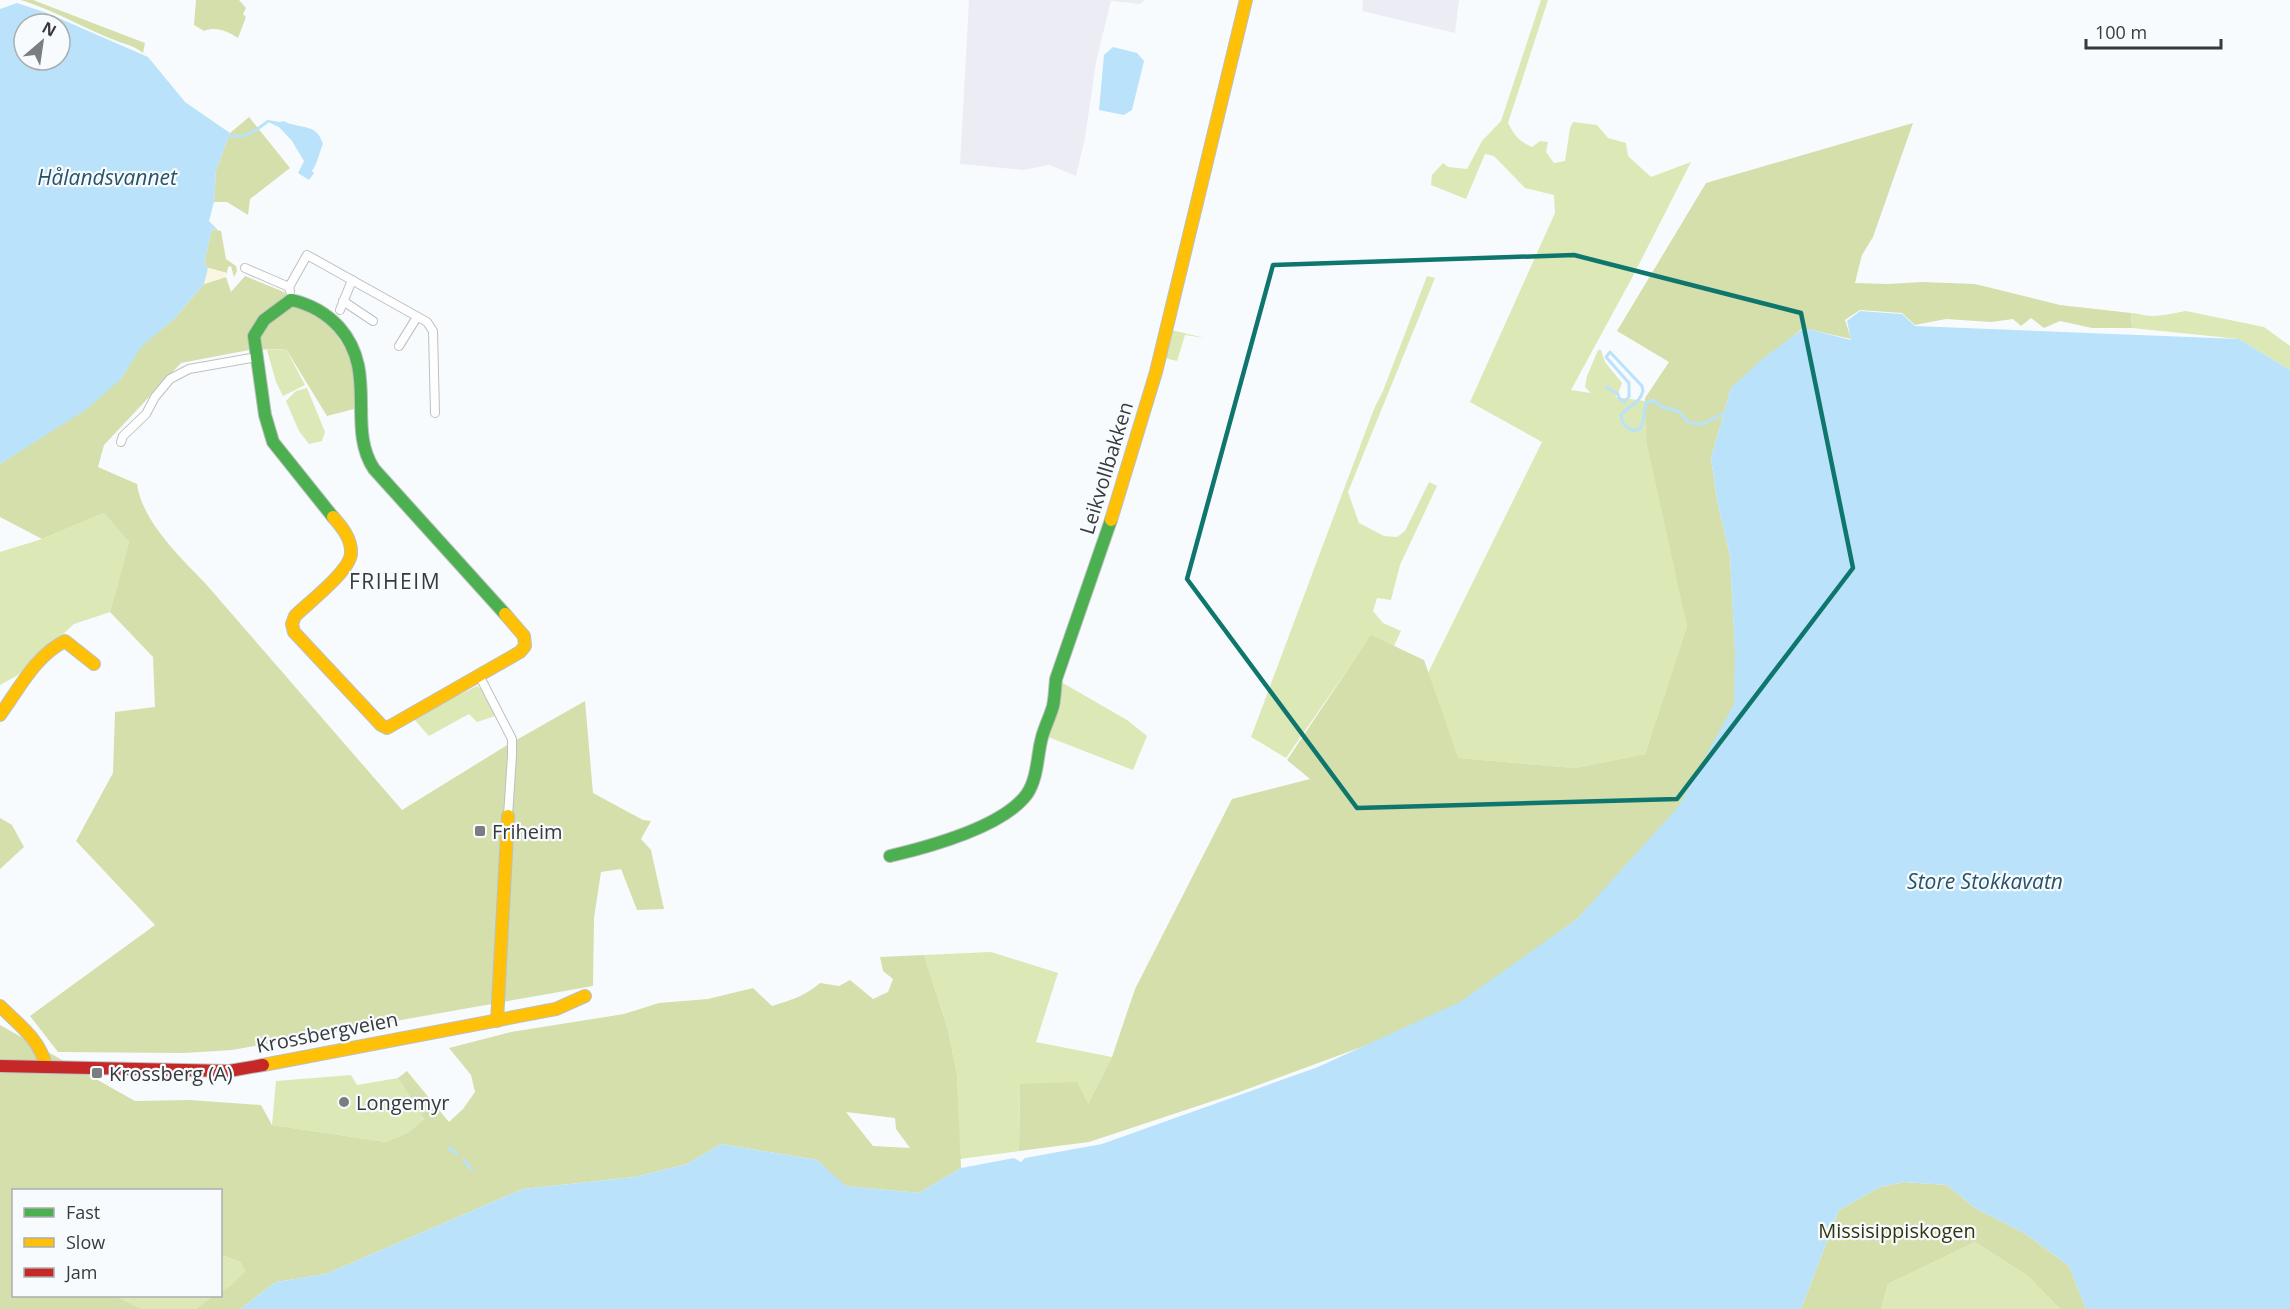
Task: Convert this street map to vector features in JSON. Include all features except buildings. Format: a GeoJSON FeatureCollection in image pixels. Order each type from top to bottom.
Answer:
{"type":"FeatureCollection","features":[{"type":"Feature","properties":{"kind":"street","name":"Leikvollbakken"},"geometry":{"type":"LineString","coordinates":[[890,856],[913,851],[978,828],[1013,808],[1026,796],[1034,780],[1042,735],[1054,702],[1056,679],[1123,486],[1156,372],[1246,0]]}},
{"type":"Feature","properties":{"kind":"street"},"geometry":{"type":"LineString","coordinates":[[291,300],[289,287],[307,255],[427,322],[433,331],[435,413]]}},
{"type":"Feature","properties":{"kind":"street"},"geometry":{"type":"LineString","coordinates":[[245,268],[289,287]]}},
{"type":"Feature","properties":{"kind":"street"},"geometry":{"type":"LineString","coordinates":[[352,280],[342,305],[374,321]]}},
{"type":"Feature","properties":{"kind":"street"},"geometry":{"type":"LineString","coordinates":[[291,300],[305,302],[321,310],[342,330],[356,352],[360,365],[364,442],[367,457],[381,476],[467,569],[524,636],[525,645],[520,652],[480,677],[387,728],[381,725],[294,632],[291,624],[295,616],[346,563],[351,552],[342,527],[273,442],[266,415],[254,336],[264,319],[291,300]]}},
{"type":"Feature","properties":{"kind":"street"},"geometry":{"type":"LineString","coordinates":[[399,346],[417,317]]}},
{"type":"Feature","properties":{"kind":"street"},"geometry":{"type":"LineString","coordinates":[[121,442],[123,436],[146,414],[155,397],[170,379],[189,369],[257,357]]}},
{"type":"Feature","properties":{"kind":"street"},"geometry":{"type":"LineString","coordinates":[[0,715],[47,652],[58,643],[65,641],[71,644],[94,664]]}},
{"type":"Feature","properties":{"kind":"street"},"geometry":{"type":"LineString","coordinates":[[480,677],[512,739],[497,1021]]}},
{"type":"Feature","properties":{"kind":"street","name":"Krossbergveien"},"geometry":{"type":"LineString","coordinates":[[0,1066],[229,1071],[556,1009],[585,996]]}},
{"type":"Feature","properties":{"kind":"street"},"geometry":{"type":"LineString","coordinates":[[0,1006],[39,1046],[46,1058],[46,1067]]}},
{"type":"Feature","properties":{"kind":"highlighted area"},"geometry":{"type":"Polygon","coordinates":[[[1574,255],[1801,313],[1853,568],[1677,799],[1357,808],[1187,579],[1273,265],[1574,255]]]}},
{"type":"Feature","properties":{"kind":"shaded area"},"geometry":{"type":"Polygon","coordinates":[[[969,0],[1145,0],[1140,4],[1111,1],[1096,62],[1085,138],[1076,176],[1049,165],[1023,170],[960,164],[969,0]]]}},
{"type":"Feature","properties":{"kind":"shaded area"},"geometry":{"type":"Polygon","coordinates":[[[1363,0],[1459,0],[1455,33],[1362,11],[1363,0]]]}},
{"type":"Feature","properties":{"kind":"green space"},"geometry":{"type":"Polygon","coordinates":[[[21,0],[33,0],[64,12],[52,12],[21,0]]]}},
{"type":"Feature","properties":{"kind":"green space"},"geometry":{"type":"Polygon","coordinates":[[[196,0],[239,0],[246,8],[243,14],[246,17],[238,38],[221,30],[204,31],[194,25],[196,0]]]}},
{"type":"Feature","properties":{"kind":"green space"},"geometry":{"type":"Polygon","coordinates":[[[1239,0],[1246,0],[1167,329],[1205,338],[1185,335],[1177,361],[1160,357],[1155,372],[1150,370],[1239,0]]]}},
{"type":"Feature","properties":{"kind":"green space"},"geometry":{"type":"Polygon","coordinates":[[[1541,0],[1548,0],[1508,123],[1518,138],[1532,147],[1540,141],[1548,142],[1546,152],[1554,163],[1565,161],[1573,122],[1597,125],[1608,138],[1626,143],[1628,156],[1651,177],[1691,162],[1571,390],[1591,393],[1585,387],[1587,376],[1598,350],[1601,350],[1605,362],[1622,383],[1615,397],[1645,401],[1687,626],[1645,754],[1575,768],[1457,758],[1428,673],[1542,442],[1470,402],[1555,213],[1554,195],[1525,188],[1494,156],[1485,154],[1466,199],[1431,185],[1432,175],[1443,163],[1448,167],[1467,169],[1482,141],[1501,121],[1541,0]]]}},
{"type":"Feature","properties":{"kind":"green space"},"geometry":{"type":"Polygon","coordinates":[[[72,15],[145,43],[143,53],[134,47],[72,21],[72,15]]]}},
{"type":"Feature","properties":{"kind":"green space"},"geometry":{"type":"Polygon","coordinates":[[[249,117],[290,168],[250,199],[248,215],[227,202],[214,202],[216,170],[230,133],[249,117]]]}},
{"type":"Feature","properties":{"kind":"green space"},"geometry":{"type":"Polygon","coordinates":[[[1913,123],[1873,237],[1862,255],[1855,283],[1975,284],[2060,305],[2131,313],[2132,328],[2092,328],[2060,321],[2044,328],[2031,318],[2021,326],[2013,319],[1991,322],[1946,319],[1915,325],[1902,313],[1860,310],[1845,320],[1851,339],[1803,328],[1731,388],[1711,458],[1718,505],[1730,556],[1738,706],[1681,809],[1577,919],[1454,1010],[1397,1034],[1234,1094],[1089,1142],[1019,1151],[1020,1084],[1077,1082],[1088,1104],[1112,1057],[1135,989],[1232,799],[1310,779],[1287,760],[1371,635],[1424,660],[1458,758],[1575,768],[1645,754],[1687,626],[1647,444],[1645,398],[1669,362],[1617,331],[1706,183],[1913,123]]]}},
{"type":"Feature","properties":{"kind":"green space"},"geometry":{"type":"Polygon","coordinates":[[[212,229],[221,231],[226,259],[236,266],[237,271],[234,277],[231,266],[228,267],[227,273],[208,268],[204,264],[212,229]]]}},
{"type":"Feature","properties":{"kind":"green space"},"geometry":{"type":"Polygon","coordinates":[[[245,276],[284,292],[294,305],[330,324],[355,364],[354,409],[327,416],[286,349],[249,350],[181,363],[104,445],[98,467],[137,484],[146,511],[163,538],[205,583],[402,810],[504,747],[585,701],[593,793],[643,820],[651,821],[641,839],[651,850],[664,909],[637,910],[621,869],[601,872],[594,918],[593,986],[232,1050],[184,1053],[58,1052],[30,1016],[155,925],[76,841],[113,773],[115,712],[155,707],[153,657],[110,612],[129,542],[104,513],[42,539],[0,517],[0,464],[121,379],[141,346],[174,319],[204,284],[226,277],[231,292],[245,276]]]}},
{"type":"Feature","properties":{"kind":"green space"},"geometry":{"type":"Polygon","coordinates":[[[1427,276],[1435,278],[1348,492],[1359,523],[1384,536],[1397,537],[1405,531],[1429,482],[1437,486],[1400,565],[1391,600],[1377,598],[1373,611],[1383,623],[1401,631],[1394,646],[1371,636],[1286,758],[1251,737],[1374,409],[1427,276]]]}},
{"type":"Feature","properties":{"kind":"green space"},"geometry":{"type":"Polygon","coordinates":[[[2186,311],[2264,327],[2290,346],[2290,370],[2239,339],[2132,328],[2131,313],[2155,316],[2186,311]]]}},
{"type":"Feature","properties":{"kind":"green space"},"geometry":{"type":"Polygon","coordinates":[[[286,349],[305,385],[283,396],[276,382],[267,350],[286,349]]]}},
{"type":"Feature","properties":{"kind":"green space"},"geometry":{"type":"Polygon","coordinates":[[[307,388],[325,432],[322,441],[309,444],[299,431],[286,401],[296,391],[307,388]]]}},
{"type":"Feature","properties":{"kind":"green space"},"geometry":{"type":"Polygon","coordinates":[[[104,513],[129,542],[110,612],[74,624],[18,675],[0,685],[0,552],[42,539],[104,513]]]}},
{"type":"Feature","properties":{"kind":"green space"},"geometry":{"type":"Polygon","coordinates":[[[1056,679],[1127,720],[1147,736],[1133,770],[1043,735],[1056,679]]]}},
{"type":"Feature","properties":{"kind":"green space"},"geometry":{"type":"Polygon","coordinates":[[[477,686],[481,689],[495,716],[477,722],[469,714],[429,736],[413,718],[477,686]]]}},
{"type":"Feature","properties":{"kind":"green space"},"geometry":{"type":"Polygon","coordinates":[[[0,818],[12,825],[24,847],[0,869],[0,818]]]}},
{"type":"Feature","properties":{"kind":"green space"},"geometry":{"type":"Polygon","coordinates":[[[991,952],[1058,973],[1036,1042],[1112,1057],[1088,1104],[1020,1084],[1019,1151],[960,1159],[957,1075],[948,1030],[924,955],[991,952]]]}},
{"type":"Feature","properties":{"kind":"green space"},"geometry":{"type":"Polygon","coordinates":[[[924,955],[948,1030],[957,1075],[961,1168],[919,1193],[845,1186],[817,1160],[721,1144],[687,1164],[635,1177],[523,1189],[326,1274],[276,1282],[240,1309],[195,1309],[212,1297],[222,1297],[222,1290],[245,1271],[240,1262],[222,1255],[222,1189],[12,1189],[12,1297],[118,1297],[142,1309],[0,1309],[0,1025],[135,1101],[190,1100],[261,1105],[272,1125],[386,1142],[409,1132],[424,1119],[398,1078],[407,1071],[449,1122],[463,1109],[475,1092],[471,1075],[449,1048],[511,1032],[624,1014],[659,1003],[708,999],[753,988],[772,1006],[792,1000],[820,983],[839,986],[850,980],[873,999],[888,992],[893,979],[883,971],[880,957],[924,955]],[[846,1112],[873,1146],[910,1148],[896,1129],[895,1118],[846,1112]]]}},
{"type":"Feature","properties":{"kind":"green space","name":"Longemyr"},"geometry":{"type":"Polygon","coordinates":[[[351,1075],[357,1085],[398,1078],[424,1119],[409,1132],[386,1142],[272,1125],[276,1081],[351,1075]]]}},
{"type":"Feature","properties":{"kind":"green space","name":"Missisippiskogen"},"geometry":{"type":"Polygon","coordinates":[[[1904,1182],[1947,1185],[1975,1208],[2024,1233],[2069,1266],[2086,1309],[2060,1309],[2028,1276],[1975,1242],[1888,1284],[1881,1309],[1801,1309],[1839,1210],[1880,1187],[1904,1182]]]}},
{"type":"Feature","properties":{"kind":"green space"},"geometry":{"type":"Polygon","coordinates":[[[1975,1242],[2028,1276],[2060,1309],[1881,1309],[1888,1284],[1975,1242]]]}},
{"type":"Feature","properties":{"kind":"green space"},"geometry":{"type":"Polygon","coordinates":[[[222,1256],[240,1262],[245,1271],[222,1290],[222,1256]]]}},
{"type":"Feature","properties":{"kind":"green space"},"geometry":{"type":"Polygon","coordinates":[[[118,1297],[212,1297],[195,1309],[142,1309],[118,1297]]]}},
{"type":"Feature","properties":{"kind":"sand"},"geometry":{"type":"Polygon","coordinates":[[[202,266],[227,273],[226,277],[204,284],[197,289],[202,266]]]}},
{"type":"Feature","properties":{"kind":"water","name":"Hålandsvannet"},"geometry":{"type":"Polygon","coordinates":[[[17,3],[44,12],[12,12],[12,72],[72,72],[72,24],[148,57],[185,102],[230,133],[216,170],[214,202],[209,221],[218,230],[212,229],[204,264],[208,268],[204,284],[174,319],[141,347],[121,379],[87,409],[0,464],[0,9],[17,3]]]}},
{"type":"Feature","properties":{"kind":"water"},"geometry":{"type":"Polygon","coordinates":[[[1113,47],[1137,53],[1144,61],[1132,110],[1124,115],[1099,110],[1104,55],[1113,47]]]}},
{"type":"Feature","properties":{"kind":"water"},"geometry":{"type":"Polygon","coordinates":[[[266,121],[283,121],[312,129],[320,137],[323,144],[312,171],[314,173],[309,180],[298,173],[304,161],[292,141],[279,127],[266,121]]]}},
{"type":"Feature","properties":{"kind":"water","name":"Store Stokkavatn"},"geometry":{"type":"Polygon","coordinates":[[[1860,311],[1902,314],[1915,326],[2239,339],[2290,370],[2290,1309],[2086,1309],[2069,1266],[2024,1233],[1975,1208],[1947,1185],[1904,1182],[1880,1187],[1839,1210],[1801,1309],[240,1309],[276,1282],[326,1274],[523,1189],[635,1177],[687,1164],[721,1144],[817,1160],[846,1186],[919,1193],[961,1168],[1014,1158],[1021,1162],[1025,1158],[1102,1144],[1318,1067],[1460,1002],[1577,919],[1679,806],[1734,704],[1735,653],[1730,556],[1718,505],[1711,458],[1731,388],[1761,360],[1804,328],[1851,340],[1847,321],[1860,311]]]}},
{"type":"Feature","properties":{"kind":"waterway"},"geometry":{"type":"LineString","coordinates":[[229,136],[245,135],[267,122]]}},
{"type":"Feature","properties":{"kind":"waterway"},"geometry":{"type":"LineString","coordinates":[[1606,387],[1618,394],[1624,402],[1629,397],[1629,383],[1606,357],[1610,352],[1642,386],[1643,391],[1639,399],[1621,415],[1624,425],[1634,431],[1641,428],[1646,403],[1653,400],[1662,407],[1678,411],[1689,423],[1703,424],[1722,414]]}},
{"type":"Feature","properties":{"kind":"waterway"},"geometry":{"type":"LineString","coordinates":[[449,1148],[457,1154]]}},
{"type":"Feature","properties":{"kind":"waterway"},"geometry":{"type":"LineString","coordinates":[[464,1160],[471,1169]]}},
{"type":"Feature","properties":{"kind":"traffic: fast"},"geometry":{"type":"LineString","coordinates":[[291,300],[329,317],[351,344],[360,381],[362,435],[366,453],[374,469],[505,614]]}},
{"type":"Feature","properties":{"kind":"traffic: fast"},"geometry":{"type":"LineString","coordinates":[[291,300],[264,320],[254,336],[265,415],[273,442],[333,517]]}},
{"type":"Feature","properties":{"kind":"traffic: fast"},"geometry":{"type":"LineString","coordinates":[[890,856],[944,841],[983,826],[1016,806],[1031,788],[1042,737],[1053,706],[1056,679],[1111,520]]}},
{"type":"Feature","properties":{"kind":"traffic: slow"},"geometry":{"type":"LineString","coordinates":[[1111,520],[1156,372],[1246,0]]}},
{"type":"Feature","properties":{"kind":"traffic: slow"},"geometry":{"type":"LineString","coordinates":[[333,517],[343,529],[350,543],[349,561],[336,578],[295,616],[292,624],[294,632],[381,725],[387,728],[520,652],[525,646],[524,636],[505,614]]}},
{"type":"Feature","properties":{"kind":"traffic: slow"},"geometry":{"type":"LineString","coordinates":[[0,715],[36,664],[54,647],[65,641],[94,664]]}},
{"type":"Feature","properties":{"kind":"traffic: slow"},"geometry":{"type":"LineString","coordinates":[[497,1021],[508,816]]}},
{"type":"Feature","properties":{"kind":"traffic: slow"},"geometry":{"type":"LineString","coordinates":[[263,1065],[556,1009],[585,996]]}},
{"type":"Feature","properties":{"kind":"traffic: slow"},"geometry":{"type":"LineString","coordinates":[[0,1006],[34,1041],[46,1067]]}},
{"type":"Feature","properties":{"kind":"traffic: jam"},"geometry":{"type":"LineString","coordinates":[[0,1066],[229,1071],[263,1065]]}},
{"type":"Feature","properties":{"kind":"place","name":"Friheim"},"geometry":{"type":"Point","coordinates":[480,831]}},
{"type":"Feature","properties":{"kind":"place","name":"Krossberg (A)"},"geometry":{"type":"Point","coordinates":[97,1073]}},
{"type":"Feature","properties":{"kind":"place","name":"Longemyr"},"geometry":{"type":"Point","coordinates":[344,1102]}},
{"type":"Feature","properties":{"kind":"district","name":"FRIHEIM"},"geometry":{"type":"Point","coordinates":[395,581]}}]}
